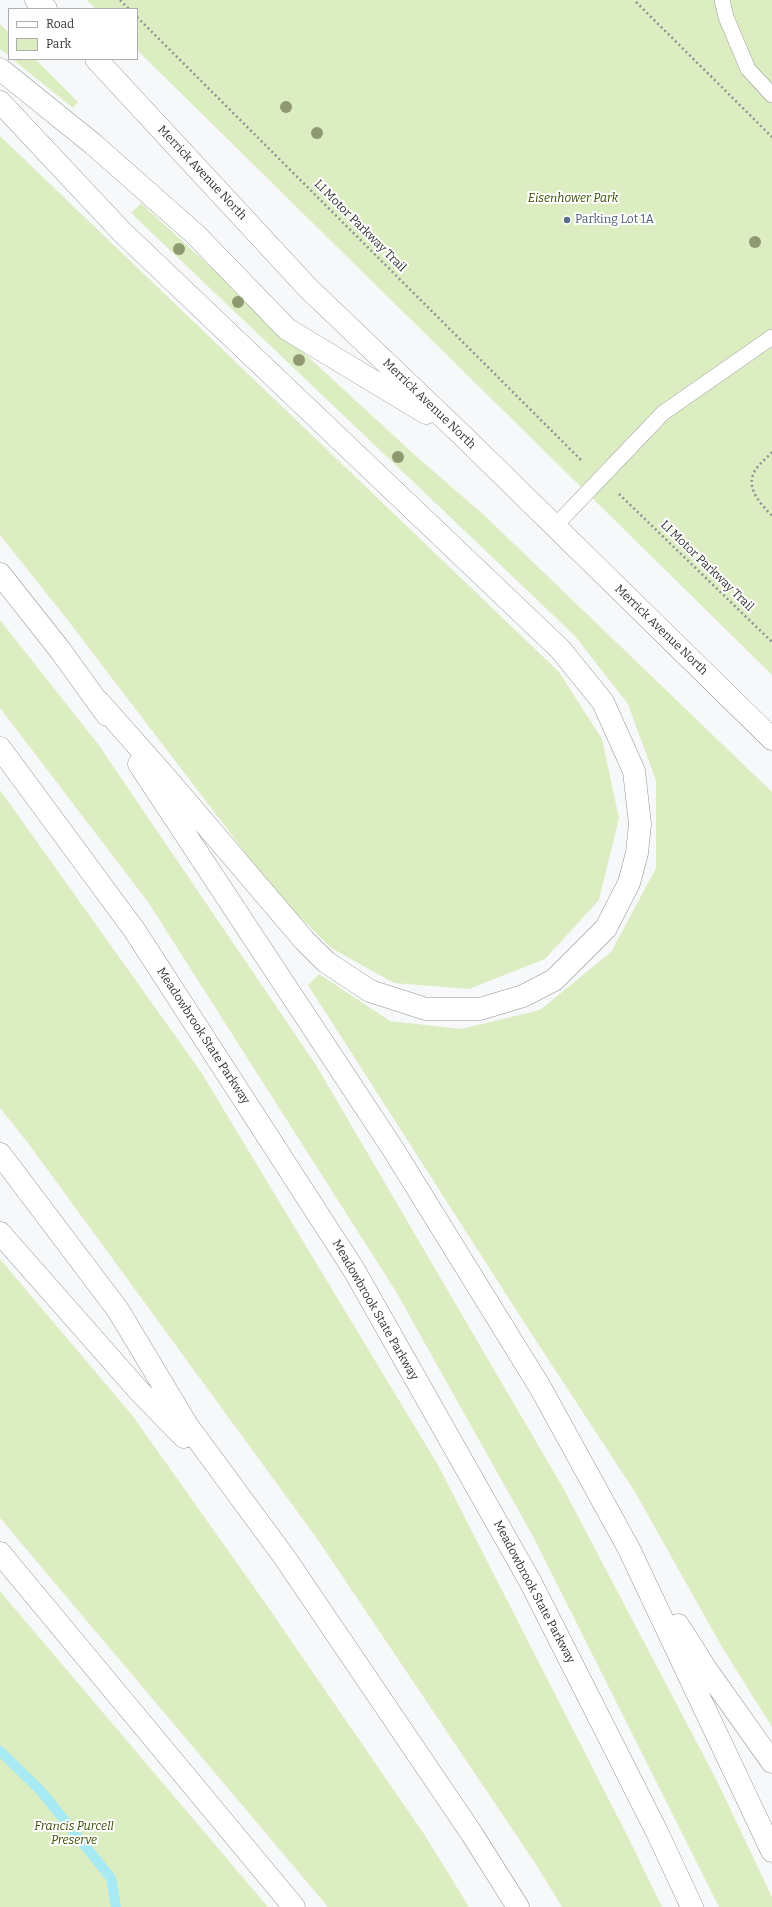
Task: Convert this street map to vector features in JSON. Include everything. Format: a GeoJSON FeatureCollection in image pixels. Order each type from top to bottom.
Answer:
{"type":"FeatureCollection","features":[{"type":"Feature","properties":{"kind":"main road"},"geometry":{"type":"LineString","coordinates":[[36,0],[45,8]]}},
{"type":"Feature","properties":{"kind":"main road","name":"Merrick Avenue North"},"geometry":{"type":"LineString","coordinates":[[97,60],[308,288],[460,433],[772,739]]}},
{"type":"Feature","properties":{"kind":"main road"},"geometry":{"type":"LineString","coordinates":[[0,69],[93,144],[195,234],[287,329],[460,433]]}},
{"type":"Feature","properties":{"kind":"main road"},"geometry":{"type":"LineString","coordinates":[[0,102],[122,232],[560,649],[603,702],[634,771],[640,824],[637,852],[629,883],[606,928],[554,980],[523,996],[480,1010],[426,1009],[370,991],[326,962],[304,940],[168,779],[99,702],[0,574]]}},
{"type":"Feature","properties":{"kind":"main road"},"geometry":{"type":"LineString","coordinates":[[99,702],[393,1149],[540,1387],[629,1548],[706,1669],[772,1762]]}},
{"type":"Feature","properties":{"kind":"main road","name":"Meadowbrook State Parkway"},"geometry":{"type":"LineString","coordinates":[[0,748],[135,931],[354,1270],[531,1583],[657,1832],[692,1907]]}},
{"type":"Feature","properties":{"kind":"main road"},"geometry":{"type":"LineString","coordinates":[[0,1154],[118,1310],[187,1425],[285,1558],[472,1834],[518,1907]]}},
{"type":"Feature","properties":{"kind":"main road"},"geometry":{"type":"LineString","coordinates":[[0,1232],[140,1392],[233,1488]]}},
{"type":"Feature","properties":{"kind":"main road"},"geometry":{"type":"LineString","coordinates":[[629,1548],[772,1851]]}},
{"type":"Feature","properties":{"kind":"main road"},"geometry":{"type":"LineString","coordinates":[[0,1554],[294,1907]]}},
{"type":"Feature","properties":{"kind":"lane"},"geometry":{"type":"LineString","coordinates":[[722,0],[726,17],[748,69],[772,95]]}},
{"type":"Feature","properties":{"kind":"lane"},"geometry":{"type":"LineString","coordinates":[[555,526],[663,413],[772,336]]}},
{"type":"Feature","properties":{"kind":"path"},"geometry":{"type":"LineString","coordinates":[[120,0],[129,8]]}},
{"type":"Feature","properties":{"kind":"path"},"geometry":{"type":"LineString","coordinates":[[636,2],[772,137]]}},
{"type":"Feature","properties":{"kind":"path","name":"LI Motor Parkway Trail"},"geometry":{"type":"LineString","coordinates":[[138,17],[570,449]]}},
{"type":"Feature","properties":{"kind":"path"},"geometry":{"type":"LineString","coordinates":[[772,452],[756,469],[751,483],[756,499],[772,516]]}},
{"type":"Feature","properties":{"kind":"path","name":"LI Motor Parkway Trail"},"geometry":{"type":"LineString","coordinates":[[630,503],[772,642]]}},
{"type":"Feature","properties":{"kind":"green space","name":"Eisenhower Park"},"geometry":{"type":"Polygon","coordinates":[[[87,0],[772,0],[772,675],[138,51],[138,8],[95,8],[87,0]]]}},
{"type":"Feature","properties":{"kind":"green space"},"geometry":{"type":"Polygon","coordinates":[[[0,24],[8,32],[8,55],[0,49],[0,24]]]}},
{"type":"Feature","properties":{"kind":"green space"},"geometry":{"type":"Polygon","coordinates":[[[13,60],[36,60],[78,102],[73,108],[13,60]]]}},
{"type":"Feature","properties":{"kind":"green space"},"geometry":{"type":"Polygon","coordinates":[[[0,136],[559,672],[602,739],[619,818],[599,900],[545,959],[469,989],[394,983],[331,948],[276,893],[66,618],[0,535],[0,136]]]}},
{"type":"Feature","properties":{"kind":"green space"},"geometry":{"type":"Polygon","coordinates":[[[141,203],[417,457],[484,515],[772,792],[772,1727],[722,1647],[635,1492],[527,1327],[308,985],[319,974],[390,1021],[461,1029],[540,1010],[611,952],[656,868],[656,781],[628,704],[574,635],[131,213],[141,203]]]}},
{"type":"Feature","properties":{"kind":"green space"},"geometry":{"type":"Polygon","coordinates":[[[0,620],[98,744],[316,1065],[562,1486],[716,1779],[772,1897],[772,1907],[719,1907],[535,1540],[395,1290],[148,902],[0,708],[0,620]]]}},
{"type":"Feature","properties":{"kind":"green space"},"geometry":{"type":"Polygon","coordinates":[[[0,790],[201,1072],[438,1465],[630,1841],[662,1907],[562,1907],[537,1866],[318,1540],[28,1143],[0,1108],[0,790]]]}},
{"type":"Feature","properties":{"kind":"green space"},"geometry":{"type":"Polygon","coordinates":[[[0,1259],[132,1415],[261,1597],[426,1837],[469,1907],[328,1907],[0,1518],[0,1259]]]}},
{"type":"Feature","properties":{"kind":"green space","name":"Francis Purcell Preserve"},"geometry":{"type":"Polygon","coordinates":[[[0,1591],[16,1610],[268,1907],[0,1907],[0,1591]]]}},
{"type":"Feature","properties":{"kind":"waterway"},"geometry":{"type":"LineString","coordinates":[[0,1751],[41,1791],[111,1878],[116,1907]]}},
{"type":"Feature","properties":{"kind":"place","name":"Parking Lot 1A"},"geometry":{"type":"Point","coordinates":[567,220]}}]}
